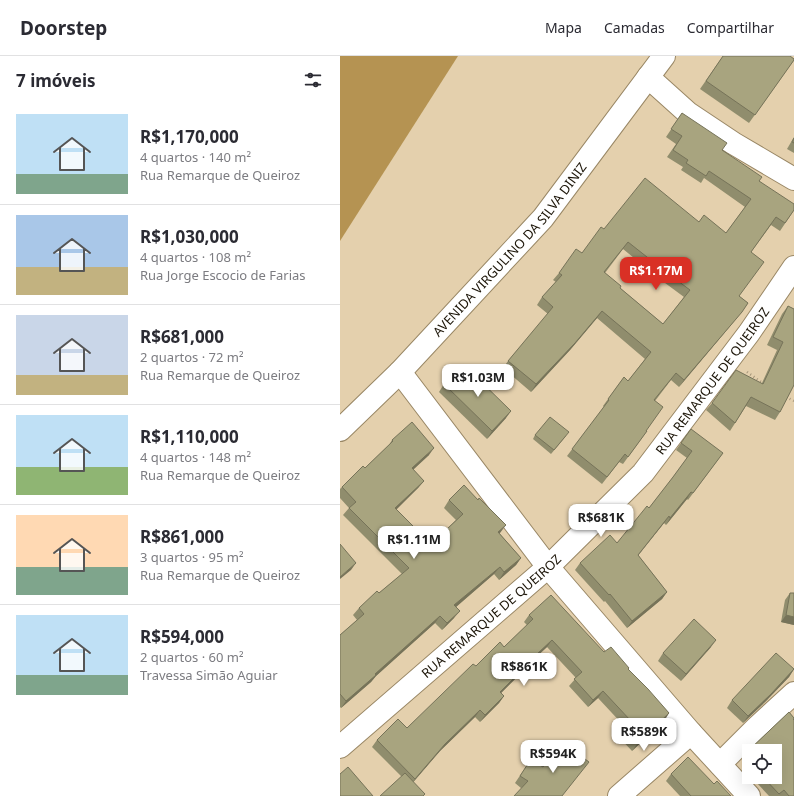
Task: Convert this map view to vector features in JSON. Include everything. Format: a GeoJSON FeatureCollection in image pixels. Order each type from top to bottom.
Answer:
{"type":"FeatureCollection","features":[{"type":"Feature","properties":{"kind":"street","name":"AVENIDA VIRGULINO DA SILVA DINIZ"},"geometry":{"type":"LineString","coordinates":[[340,430],[400,372],[544,218],[664,56]]}},
{"type":"Feature","properties":{"kind":"street"},"geometry":{"type":"LineString","coordinates":[[648,77],[688,113],[733,143],[794,179]]}},
{"type":"Feature","properties":{"kind":"street","name":"RUA REMARQUE DE QUEIROZ"},"geometry":{"type":"LineString","coordinates":[[340,748],[548,567],[643,473],[749,333],[794,267]]}},
{"type":"Feature","properties":{"kind":"street"},"geometry":{"type":"LineString","coordinates":[[400,372],[548,567],[691,733],[749,796]]}},
{"type":"Feature","properties":{"kind":"street"},"geometry":{"type":"LineString","coordinates":[[720,764],[794,693]]}},
{"type":"Feature","properties":{"kind":"street"},"geometry":{"type":"LineString","coordinates":[[619,796],[691,733]]}},
{"type":"Feature","properties":{"kind":"path"},"geometry":{"type":"LineString","coordinates":[[730,358],[766,386]]}},
{"type":"Feature","properties":{"kind":"path"},"geometry":{"type":"LineString","coordinates":[[785,397],[794,401]]}},
{"type":"Feature","properties":{"kind":"shaded area"},"geometry":{"type":"Polygon","coordinates":[[[340,56],[458,56],[340,241],[340,56]]]}},
{"type":"Feature","properties":{"kind":"building"},"geometry":{"type":"Polygon","coordinates":[[[723,56],[790,56],[794,60],[755,115],[706,81],[723,56]]]}},
{"type":"Feature","properties":{"kind":"building"},"geometry":{"type":"Polygon","coordinates":[[[682,113],[727,143],[722,150],[762,177],[759,181],[794,204],[794,210],[785,223],[776,217],[751,252],[764,262],[739,296],[748,303],[742,312],[684,380],[676,373],[654,400],[663,407],[628,457],[625,454],[607,477],[572,449],[609,400],[608,399],[624,377],[628,381],[651,352],[602,311],[575,343],[536,384],[508,361],[553,307],[542,297],[562,275],[559,273],[576,249],[582,253],[601,227],[604,229],[645,178],[699,222],[704,215],[726,233],[751,199],[709,171],[706,176],[686,163],[688,160],[673,150],[682,136],[671,129],[682,113]],[[628,242],[604,272],[621,286],[620,288],[663,324],[690,290],[628,242]]]}},
{"type":"Feature","properties":{"kind":"building"},"geometry":{"type":"Polygon","coordinates":[[[788,306],[794,309],[794,385],[780,412],[751,397],[735,423],[712,403],[736,370],[763,384],[783,342],[773,337],[788,306]]]}},
{"type":"Feature","properties":{"kind":"building"},"geometry":{"type":"Polygon","coordinates":[[[463,364],[511,411],[492,431],[444,384],[463,364]]]}},
{"type":"Feature","properties":{"kind":"building"},"geometry":{"type":"Polygon","coordinates":[[[550,417],[569,432],[554,450],[535,435],[550,417]]]}},
{"type":"Feature","properties":{"kind":"building"},"geometry":{"type":"Polygon","coordinates":[[[412,422],[434,448],[412,468],[424,481],[395,508],[431,544],[463,514],[449,500],[464,485],[478,500],[479,498],[506,525],[498,532],[521,558],[504,572],[500,567],[454,605],[460,611],[447,623],[440,616],[346,701],[340,694],[340,635],[364,614],[359,608],[377,591],[379,593],[409,568],[349,508],[356,502],[342,487],[363,466],[365,468],[412,422]]]}},
{"type":"Feature","properties":{"kind":"building"},"geometry":{"type":"Polygon","coordinates":[[[691,429],[723,453],[693,493],[691,492],[670,518],[669,516],[638,555],[667,592],[632,621],[610,594],[609,595],[580,563],[610,535],[617,543],[647,506],[649,508],[692,451],[681,443],[691,429]]]}},
{"type":"Feature","properties":{"kind":"building"},"geometry":{"type":"Polygon","coordinates":[[[340,544],[356,563],[340,577],[340,544]]]}},
{"type":"Feature","properties":{"kind":"building"},"geometry":{"type":"Polygon","coordinates":[[[790,593],[794,593],[794,617],[786,615],[790,593]]]}},
{"type":"Feature","properties":{"kind":"building"},"geometry":{"type":"Polygon","coordinates":[[[551,595],[604,652],[611,647],[629,668],[628,669],[669,713],[637,744],[623,729],[631,721],[603,691],[593,700],[574,679],[582,672],[552,640],[523,667],[524,668],[500,692],[504,696],[485,715],[480,710],[445,744],[415,779],[377,740],[398,719],[407,728],[473,664],[476,666],[500,642],[504,647],[533,619],[529,615],[551,595]]]}},
{"type":"Feature","properties":{"kind":"building"},"geometry":{"type":"Polygon","coordinates":[[[694,619],[716,640],[686,674],[663,653],[694,619]]]}},
{"type":"Feature","properties":{"kind":"building"},"geometry":{"type":"Polygon","coordinates":[[[776,653],[794,669],[748,716],[732,700],[776,653]]]}},
{"type":"Feature","properties":{"kind":"building"},"geometry":{"type":"Polygon","coordinates":[[[789,712],[794,718],[794,796],[789,796],[784,790],[779,794],[770,784],[782,784],[782,744],[755,744],[789,712]]]}},
{"type":"Feature","properties":{"kind":"building"},"geometry":{"type":"Polygon","coordinates":[[[562,742],[589,762],[562,796],[514,796],[528,781],[520,776],[531,759],[543,767],[562,742]]]}},
{"type":"Feature","properties":{"kind":"building"},"geometry":{"type":"Polygon","coordinates":[[[688,757],[714,784],[717,781],[731,796],[691,796],[671,774],[688,757]]]}},
{"type":"Feature","properties":{"kind":"building"},"geometry":{"type":"Polygon","coordinates":[[[348,767],[373,796],[340,796],[340,774],[348,767]]]}},
{"type":"Feature","properties":{"kind":"building"},"geometry":{"type":"Polygon","coordinates":[[[405,773],[425,794],[423,796],[380,796],[405,773]]]}}]}
